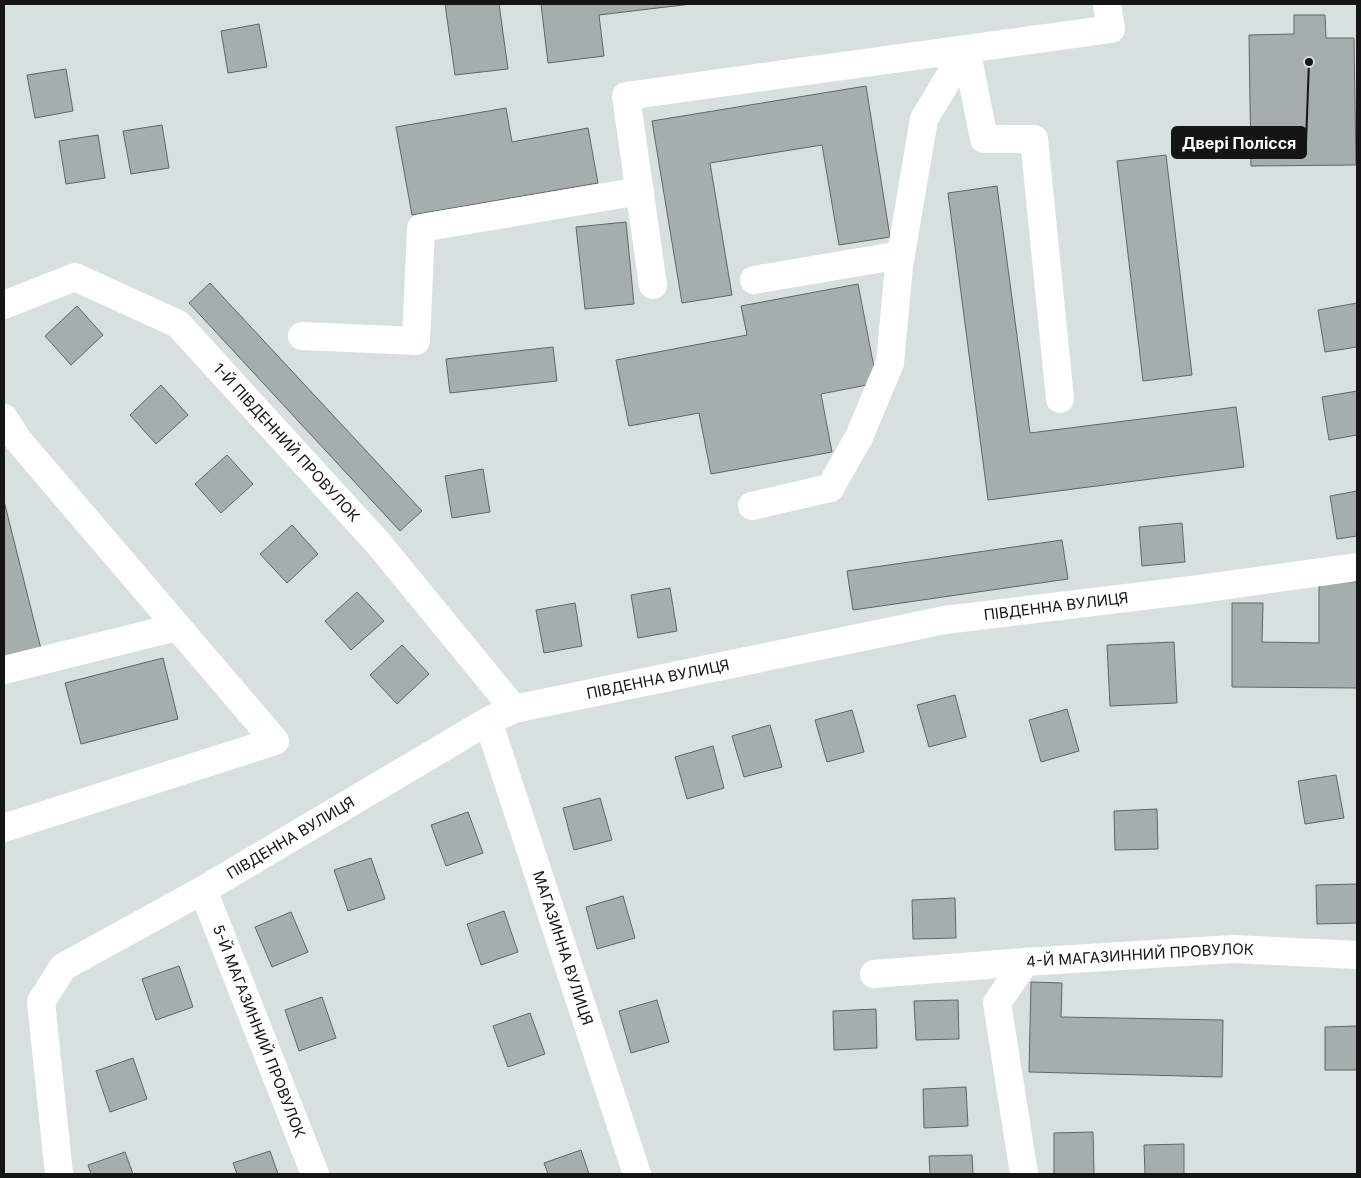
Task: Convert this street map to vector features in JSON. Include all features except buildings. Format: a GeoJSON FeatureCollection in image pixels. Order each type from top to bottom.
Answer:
{"type":"FeatureCollection","features":[{"type":"Feature","properties":{"kind":"street"},"geometry":{"type":"LineString","coordinates":[[653,286],[626,96],[1111,29],[1107,4]]}},
{"type":"Feature","properties":{"kind":"street"},"geometry":{"type":"LineString","coordinates":[[752,506],[830,488],[858,437],[890,363],[901,256],[924,119],[966,49]]}},
{"type":"Feature","properties":{"kind":"street"},"geometry":{"type":"LineString","coordinates":[[966,49],[984,139],[1034,139],[1060,400]]}},
{"type":"Feature","properties":{"kind":"street"},"geometry":{"type":"LineString","coordinates":[[302,336],[416,341],[421,228],[640,192]]}},
{"type":"Feature","properties":{"kind":"street"},"geometry":{"type":"LineString","coordinates":[[754,280],[901,256]]}},
{"type":"Feature","properties":{"kind":"street","name":"1-Й ПІВДЕННИЙ ПРОВУЛОК"},"geometry":{"type":"LineString","coordinates":[[4,304],[75,277],[178,324],[378,543],[514,709]]}},
{"type":"Feature","properties":{"kind":"street"},"geometry":{"type":"LineString","coordinates":[[4,828],[276,741],[9,436]]}},
{"type":"Feature","properties":{"kind":"street","name":"ПІВДЕННА ВУЛИЦЯ"},"geometry":{"type":"LineString","coordinates":[[58,1174],[41,1002],[63,968],[203,890],[488,721],[514,709],[945,620],[1192,590],[1357,567]]}},
{"type":"Feature","properties":{"kind":"street"},"geometry":{"type":"LineString","coordinates":[[4,670],[178,627]]}},
{"type":"Feature","properties":{"kind":"street","name":"МАГАЗИННА ВУЛИЦЯ"},"geometry":{"type":"LineString","coordinates":[[488,721],[637,1174]]}},
{"type":"Feature","properties":{"kind":"street","name":"5-Й МАГАЗИННИЙ ПРОВУЛОК"},"geometry":{"type":"LineString","coordinates":[[203,890],[315,1174]]}},
{"type":"Feature","properties":{"kind":"street","name":"4-Й МАГАЗИННИЙ ПРОВУЛОК"},"geometry":{"type":"LineString","coordinates":[[1024,1174],[998,1003],[1025,962],[1234,949],[1357,955]]}},
{"type":"Feature","properties":{"kind":"street"},"geometry":{"type":"LineString","coordinates":[[874,974],[1025,962]]}},
{"type":"Feature","properties":{"kind":"place","name":"Двері Полісся"},"geometry":{"type":"Point","coordinates":[1309,62]}}]}
